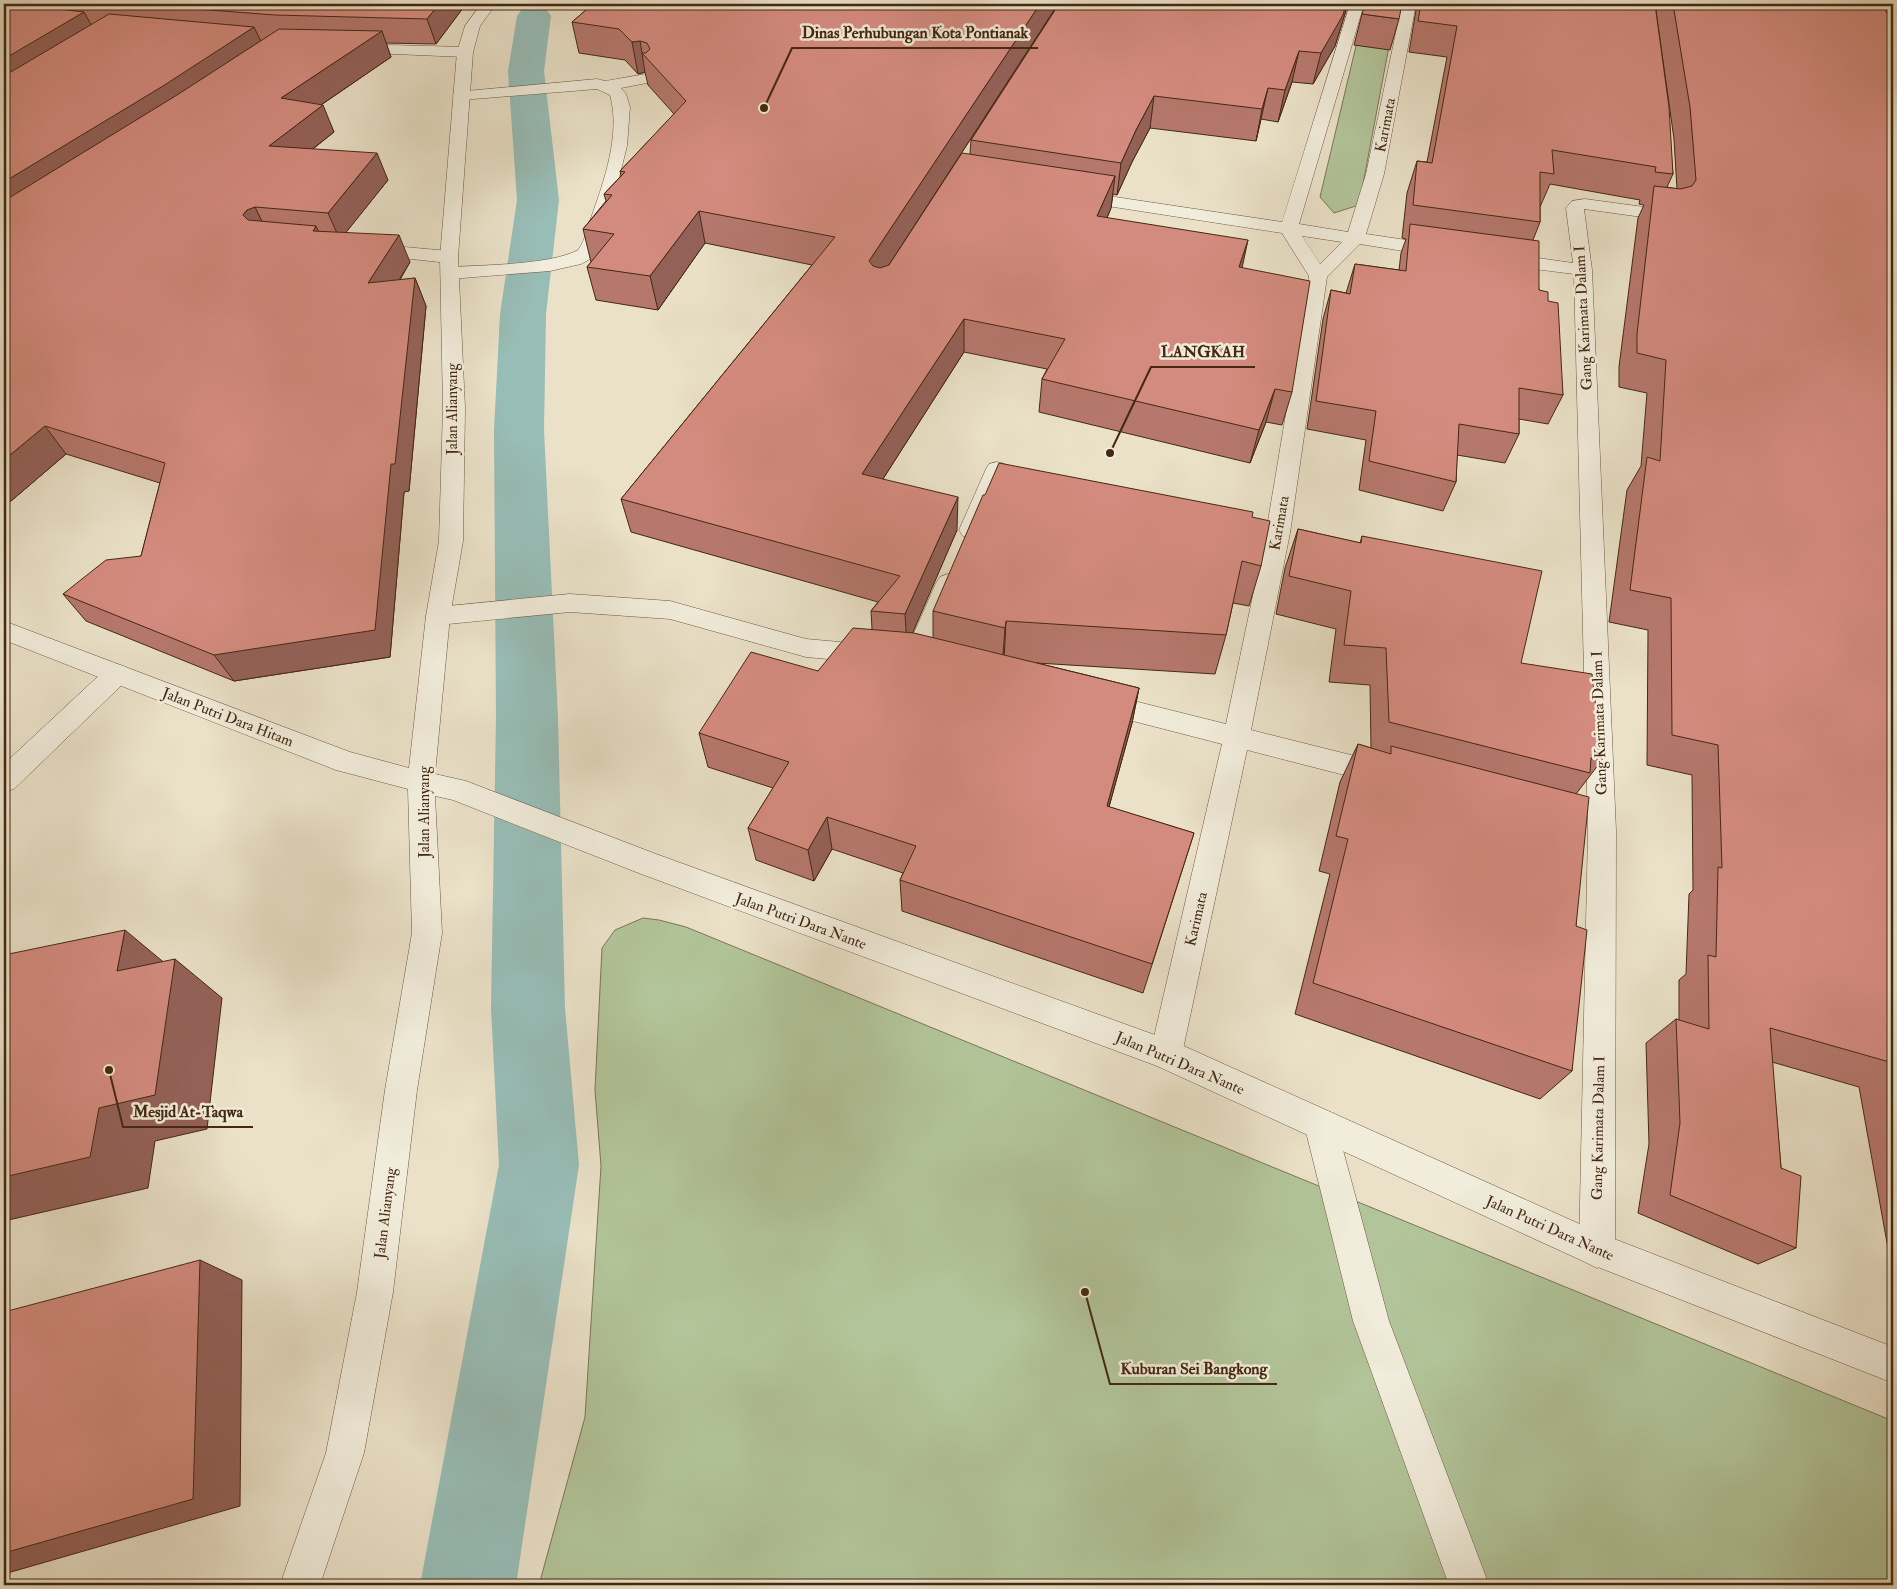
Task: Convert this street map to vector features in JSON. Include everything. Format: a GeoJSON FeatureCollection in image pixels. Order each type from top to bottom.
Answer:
{"type":"FeatureCollection","features":[{"type":"Feature","properties":{"kind":"street","name":"Jalan Alianyang"},"geometry":{"type":"LineString","coordinates":[[300,1585],[346,1453],[375,1292],[401,1090],[427,933],[421,782],[438,616],[451,541],[454,408],[450,265],[472,94],[465,52],[468,35],[476,16],[489,4]]}},
{"type":"Feature","properties":{"kind":"street"},"geometry":{"type":"LineString","coordinates":[[1318,276],[1289,229],[1357,4]]}},
{"type":"Feature","properties":{"kind":"street","name":"Karimata"},"geometry":{"type":"LineString","coordinates":[[1166,1054],[1237,736],[1278,533],[1318,276],[1355,239],[1375,174],[1409,4]]}},
{"type":"Feature","properties":{"kind":"street"},"geometry":{"type":"LineString","coordinates":[[336,49],[465,52]]}},
{"type":"Feature","properties":{"kind":"street"},"geometry":{"type":"LineString","coordinates":[[604,86],[646,79]]}},
{"type":"Feature","properties":{"kind":"street"},"geometry":{"type":"LineString","coordinates":[[354,249],[478,271],[550,265],[574,260],[585,254],[590,248],[608,195],[623,119],[619,94],[598,84],[548,90],[472,94]]}},
{"type":"Feature","properties":{"kind":"street","name":"Gang Karimata Dalam I"},"geometry":{"type":"LineString","coordinates":[[1597,1250],[1602,831],[1583,270],[1575,208],[1578,205],[1585,204],[1664,215],[1668,212],[1667,185]]}},
{"type":"Feature","properties":{"kind":"street"},"geometry":{"type":"LineString","coordinates":[[1054,192],[1355,239],[1459,253]]}},
{"type":"Feature","properties":{"kind":"street"},"geometry":{"type":"LineString","coordinates":[[1488,257],[1583,270]]}},
{"type":"Feature","properties":{"kind":"street"},"geometry":{"type":"LineString","coordinates":[[438,616],[570,603],[670,610],[806,648],[925,660],[960,555],[996,469]]}},
{"type":"Feature","properties":{"kind":"street","name":"Jalan Putri Dara Hitam"},"geometry":{"type":"LineString","coordinates":[[4,630],[346,762],[421,782],[456,789]]}},
{"type":"Feature","properties":{"kind":"street"},"geometry":{"type":"LineString","coordinates":[[4,781],[117,674]]}},
{"type":"Feature","properties":{"kind":"street"},"geometry":{"type":"LineString","coordinates":[[1076,697],[1410,781]]}},
{"type":"Feature","properties":{"kind":"street","name":"Jalan Putri Dara Nante"},"geometry":{"type":"LineString","coordinates":[[456,789],[646,864],[1166,1054],[1597,1250],[1893,1365]]}},
{"type":"Feature","properties":{"kind":"street"},"geometry":{"type":"LineString","coordinates":[[1574,824],[1602,831]]}},
{"type":"Feature","properties":{"kind":"street"},"geometry":{"type":"LineString","coordinates":[[1320,1124],[1371,1321],[1469,1585]]}},
{"type":"Feature","properties":{"kind":"green space"},"geometry":{"type":"Polygon","coordinates":[[[1366,4],[1397,4],[1359,205],[1334,213],[1320,197],[1366,4]]]}},
{"type":"Feature","properties":{"kind":"green space"},"geometry":{"type":"Polygon","coordinates":[[[643,918],[686,927],[1893,1421],[1893,1585],[539,1585],[585,1417],[601,1166],[595,1090],[602,948],[615,930],[643,918]]]}},
{"type":"Feature","properties":{"kind":"building"},"geometry":{"type":"Polygon","coordinates":[[[4,4],[48,4],[50,8],[84,12],[4,59],[4,4]]]}},
{"type":"Feature","properties":{"kind":"building"},"geometry":{"type":"Polygon","coordinates":[[[130,4],[439,4],[427,19],[275,15],[130,4]]]}},
{"type":"Feature","properties":{"kind":"building"},"geometry":{"type":"Polygon","coordinates":[[[593,4],[1040,4],[869,261],[873,266],[880,268],[889,265],[962,153],[1115,176],[1097,216],[1248,240],[1239,267],[1310,281],[1292,392],[1275,389],[1259,430],[1042,379],[1065,339],[964,319],[862,474],[958,497],[905,614],[871,611],[900,576],[621,499],[835,237],[699,211],[650,276],[587,267],[614,234],[583,229],[612,195],[604,194],[625,172],[620,171],[686,101],[642,53],[646,53],[650,49],[647,43],[640,41],[632,42],[619,29],[572,22],[593,4]]]}},
{"type":"Feature","properties":{"kind":"building"},"geometry":{"type":"Polygon","coordinates":[[[1059,4],[1346,4],[1343,15],[1321,53],[1299,51],[1285,90],[1268,88],[1262,109],[1154,96],[1121,163],[971,140],[1059,4]]]}},
{"type":"Feature","properties":{"kind":"building"},"geometry":{"type":"Polygon","coordinates":[[[1365,4],[1402,4],[1399,19],[1362,14],[1365,4]]]}},
{"type":"Feature","properties":{"kind":"building"},"geometry":{"type":"Polygon","coordinates":[[[1421,4],[1655,4],[1669,107],[1673,174],[1655,172],[1656,167],[1552,150],[1554,174],[1540,172],[1540,222],[1413,205],[1417,161],[1432,163],[1457,26],[1418,21],[1421,4]]]}},
{"type":"Feature","properties":{"kind":"building"},"geometry":{"type":"Polygon","coordinates":[[[1673,4],[1883,4],[1893,28],[1893,1063],[1770,1028],[1781,1168],[1801,1176],[1796,1248],[1670,1195],[1680,1123],[1676,1019],[1709,1029],[1708,955],[1716,957],[1718,867],[1722,868],[1718,745],[1672,735],[1671,598],[1630,590],[1647,457],[1660,461],[1666,360],[1637,353],[1637,334],[1654,186],[1681,189],[1692,186],[1696,180],[1690,107],[1673,4]]]}},
{"type":"Feature","properties":{"kind":"building"},"geometry":{"type":"Polygon","coordinates":[[[109,14],[254,27],[163,86],[4,182],[4,76],[109,14]]]}},
{"type":"Feature","properties":{"kind":"building"},"geometry":{"type":"Polygon","coordinates":[[[279,29],[382,31],[281,98],[323,105],[269,146],[377,153],[328,213],[255,207],[247,210],[243,215],[248,220],[316,226],[313,231],[399,235],[368,283],[415,278],[395,464],[391,464],[375,630],[214,655],[63,594],[106,560],[141,556],[165,463],[45,426],[4,460],[4,201],[177,95],[279,29]]]}},
{"type":"Feature","properties":{"kind":"building"},"geometry":{"type":"Polygon","coordinates":[[[1410,224],[1539,241],[1539,290],[1548,292],[1548,301],[1558,303],[1563,395],[1519,388],[1519,434],[1459,424],[1456,482],[1369,461],[1376,411],[1316,401],[1331,290],[1350,294],[1355,264],[1406,271],[1410,224]]]}},
{"type":"Feature","properties":{"kind":"building"},"geometry":{"type":"Polygon","coordinates":[[[999,463],[1253,512],[1252,517],[1270,521],[1261,566],[1242,561],[1226,635],[1006,621],[1005,628],[933,611],[983,495],[985,495],[999,463]]]}},
{"type":"Feature","properties":{"kind":"building"},"geometry":{"type":"Polygon","coordinates":[[[1298,529],[1361,543],[1362,536],[1542,571],[1521,663],[1592,674],[1602,760],[1591,758],[1590,773],[1389,722],[1386,648],[1344,645],[1351,591],[1289,576],[1298,529]]]}},
{"type":"Feature","properties":{"kind":"building"},"geometry":{"type":"Polygon","coordinates":[[[853,628],[914,633],[1139,688],[1107,806],[1194,833],[1152,964],[900,880],[916,846],[827,817],[808,850],[748,828],[789,762],[699,733],[751,652],[818,671],[853,628]]]}},
{"type":"Feature","properties":{"kind":"building"},"geometry":{"type":"Polygon","coordinates":[[[1358,744],[1391,754],[1391,746],[1589,797],[1576,926],[1587,930],[1572,1071],[1313,983],[1348,839],[1336,836],[1358,744]]]}},
{"type":"Feature","properties":{"kind":"building"},"geometry":{"type":"Polygon","coordinates":[[[125,930],[117,971],[175,959],[155,1095],[99,1108],[90,1157],[4,1177],[4,955],[125,930]]]}},
{"type":"Feature","properties":{"kind":"building"},"geometry":{"type":"Polygon","coordinates":[[[200,1260],[193,1499],[4,1553],[4,1312],[200,1260]]]}},
{"type":"Feature","properties":{"kind":"waterway"},"geometry":{"type":"LineString","coordinates":[[468,1585],[539,1165],[528,1008],[527,718],[519,430],[523,314],[538,200],[526,71],[534,16]]}},
{"type":"Feature","properties":{"kind":"place","name":"Dinas Perhubungan Kota Pontianak"},"geometry":{"type":"Point","coordinates":[764,108]}},
{"type":"Feature","properties":{"kind":"place","name":"LANGKAH"},"geometry":{"type":"Point","coordinates":[1110,453]}},
{"type":"Feature","properties":{"kind":"place","name":"Mesjid At-Taqwa"},"geometry":{"type":"Point","coordinates":[109,1070]}},
{"type":"Feature","properties":{"kind":"place","name":"Kuburan Sei Bangkong"},"geometry":{"type":"Point","coordinates":[1085,1292]}}]}
